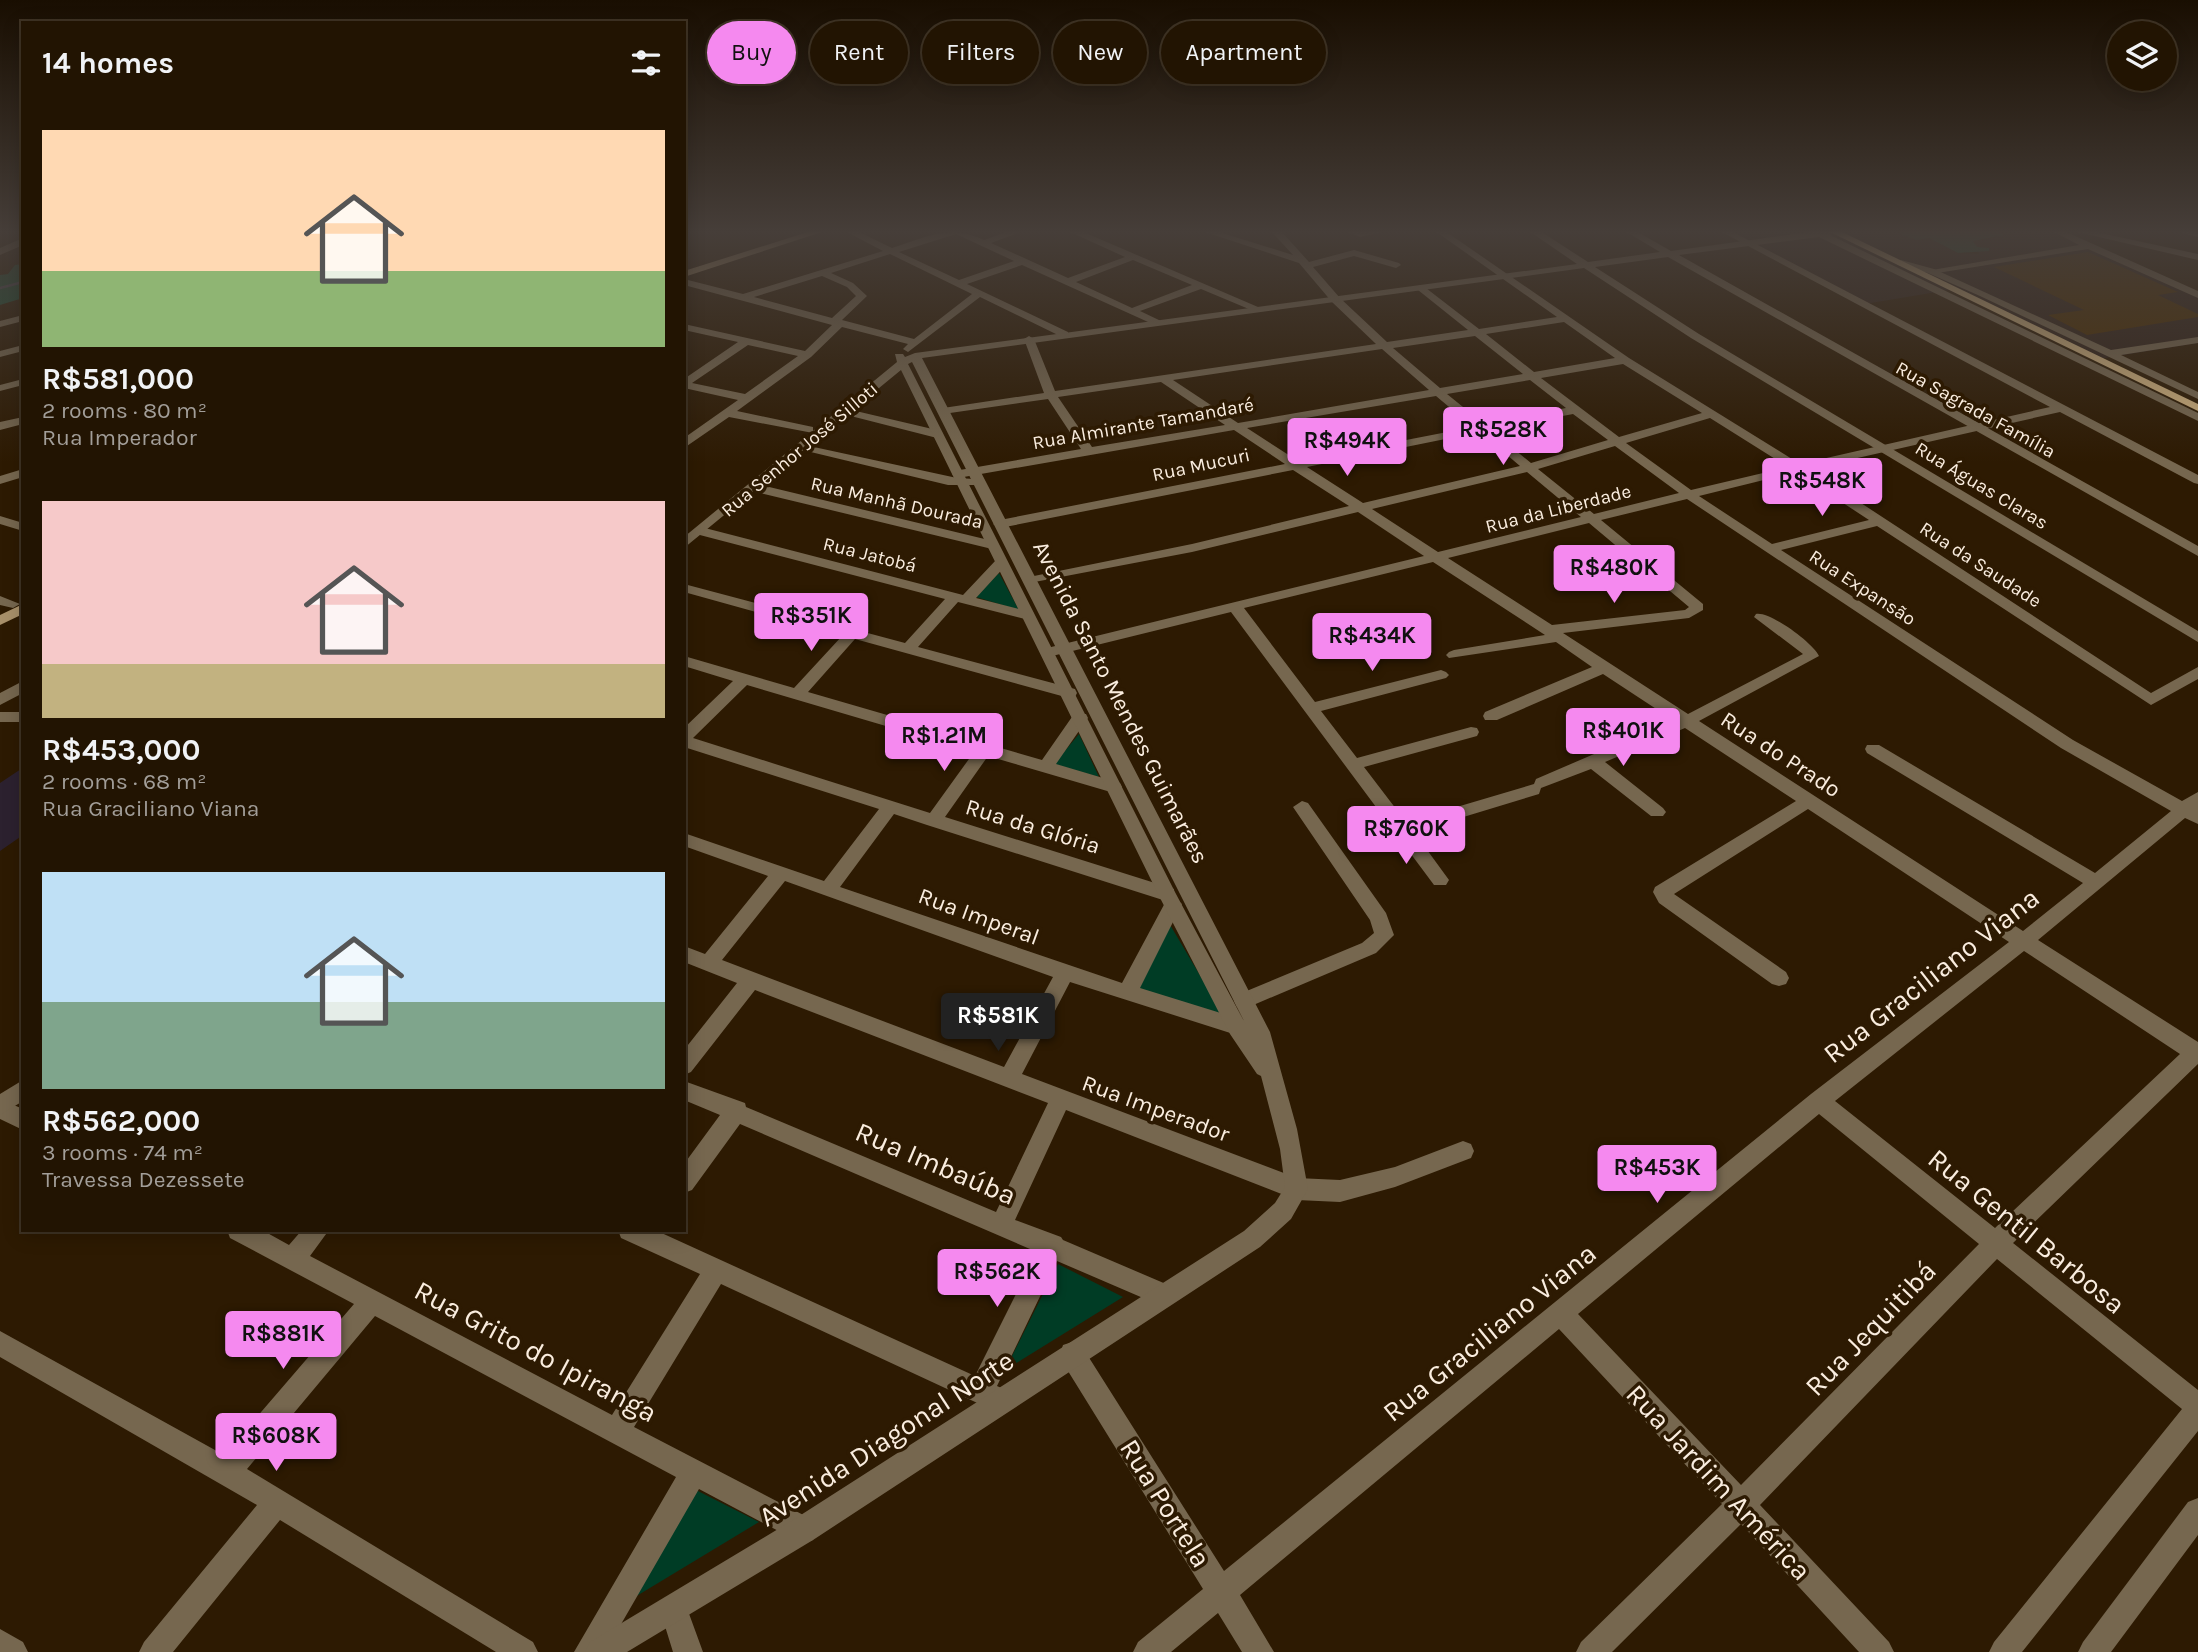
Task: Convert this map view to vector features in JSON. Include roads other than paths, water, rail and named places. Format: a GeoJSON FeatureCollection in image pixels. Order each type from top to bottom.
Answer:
{"type":"FeatureCollection","features":[{"type":"Feature","properties":{"kind":"main road"},"geometry":{"type":"LineString","coordinates":[[1990,308],[2102,359]]}},
{"type":"Feature","properties":{"kind":"main road"},"geometry":{"type":"LineString","coordinates":[[1997,308],[2198,407]]}},
{"type":"Feature","properties":{"kind":"main road"},"geometry":{"type":"LineString","coordinates":[[1998,312],[2014,327]]}},
{"type":"Feature","properties":{"kind":"main road"},"geometry":{"type":"LineString","coordinates":[[0,621],[12,604]]}},
{"type":"Feature","properties":{"kind":"street"},"geometry":{"type":"LineString","coordinates":[[780,308],[836,323],[908,353],[1274,308]]}},
{"type":"Feature","properties":{"kind":"street"},"geometry":{"type":"LineString","coordinates":[[686,443],[807,355],[850,308]]}},
{"type":"Feature","properties":{"kind":"street"},"geometry":{"type":"LineString","coordinates":[[908,353],[961,308]]}},
{"type":"Feature","properties":{"kind":"street"},"geometry":{"type":"LineString","coordinates":[[1010,308],[1064,334]]}},
{"type":"Feature","properties":{"kind":"street"},"geometry":{"type":"LineString","coordinates":[[1126,308],[1157,323]]}},
{"type":"Feature","properties":{"kind":"street"},"geometry":{"type":"LineString","coordinates":[[1132,311],[1140,308]]}},
{"type":"Feature","properties":{"kind":"street"},"geometry":{"type":"LineString","coordinates":[[1256,308],[1260,310]]}},
{"type":"Feature","properties":{"kind":"street"},"geometry":{"type":"LineString","coordinates":[[1344,308],[1435,391],[1697,603],[1698,609],[1689,614],[1555,633],[1454,655]]}},
{"type":"Feature","properties":{"kind":"street","name":"Rua Expansão"},"geometry":{"type":"LineString","coordinates":[[1448,308],[1575,410],[1689,495],[2067,744],[2193,808]]}},
{"type":"Feature","properties":{"kind":"street","name":"Rua da Saudade"},"geometry":{"type":"LineString","coordinates":[[1550,308],[1625,360],[1800,468],[2151,700],[2198,672]]}},
{"type":"Feature","properties":{"kind":"street","name":"Rua Águas Claras"},"geometry":{"type":"LineString","coordinates":[[1651,308],[2198,637]]}},
{"type":"Feature","properties":{"kind":"street","name":"Rua Sagrada Família"},"geometry":{"type":"LineString","coordinates":[[1763,308],[2198,552]]}},
{"type":"Feature","properties":{"kind":"street"},"geometry":{"type":"LineString","coordinates":[[1871,308],[2198,480]]}},
{"type":"Feature","properties":{"kind":"street"},"geometry":{"type":"LineString","coordinates":[[1975,308],[2014,327],[2198,396]]}},
{"type":"Feature","properties":{"kind":"street"},"geometry":{"type":"LineString","coordinates":[[2003,308],[2102,359],[2198,417]]}},
{"type":"Feature","properties":{"kind":"street"},"geometry":{"type":"LineString","coordinates":[[0,324],[21,319]]}},
{"type":"Feature","properties":{"kind":"street"},"geometry":{"type":"LineString","coordinates":[[943,411],[1566,319]]}},
{"type":"Feature","properties":{"kind":"street"},"geometry":{"type":"LineString","coordinates":[[686,328],[807,355]]}},
{"type":"Feature","properties":{"kind":"street"},"geometry":{"type":"LineString","coordinates":[[1029,339],[1050,394],[1088,451]]}},
{"type":"Feature","properties":{"kind":"street"},"geometry":{"type":"LineString","coordinates":[[2102,359],[2198,340]]}},
{"type":"Feature","properties":{"kind":"street"},"geometry":{"type":"LineString","coordinates":[[686,383],[747,341]]}},
{"type":"Feature","properties":{"kind":"street"},"geometry":{"type":"LineString","coordinates":[[2102,359],[2198,348]]}},
{"type":"Feature","properties":{"kind":"street"},"geometry":{"type":"LineString","coordinates":[[0,354],[21,349]]}},
{"type":"Feature","properties":{"kind":"street","name":"Rua Senhor José Silloti"},"geometry":{"type":"LineString","coordinates":[[686,542],[844,411],[908,353]]}},
{"type":"Feature","properties":{"kind":"street","name":"Rua Senhor José Silloti"},"geometry":{"type":"LineString","coordinates":[[686,529],[908,353]]}},
{"type":"Feature","properties":{"kind":"street","name":"Avenida Santo Mendes Guimarães"},"geometry":{"type":"LineString","coordinates":[[908,353],[943,411],[992,545],[1237,1028],[1270,1076]]}},
{"type":"Feature","properties":{"kind":"street","name":"Avenida Santo Mendes Guimarães"},"geometry":{"type":"LineString","coordinates":[[908,353],[937,434],[1000,524],[1260,1031],[1270,1076],[1288,1126],[1297,1189]]}},
{"type":"Feature","properties":{"kind":"street","name":"Rua Almirante Tamandaré"},"geometry":{"type":"LineString","coordinates":[[968,477],[1088,451],[1625,360]]}},
{"type":"Feature","properties":{"kind":"street"},"geometry":{"type":"LineString","coordinates":[[686,365],[705,370]]}},
{"type":"Feature","properties":{"kind":"street","name":"Rua do Prado"},"geometry":{"type":"LineString","coordinates":[[1162,378],[2197,1053]]}},
{"type":"Feature","properties":{"kind":"street"},"geometry":{"type":"LineString","coordinates":[[0,388],[21,383]]}},
{"type":"Feature","properties":{"kind":"street"},"geometry":{"type":"LineString","coordinates":[[686,384],[746,398]]}},
{"type":"Feature","properties":{"kind":"street","name":"Rua da Liberdade"},"geometry":{"type":"LineString","coordinates":[[1048,652],[1884,447],[2062,408]]}},
{"type":"Feature","properties":{"kind":"street","name":"Rua Mucuri"},"geometry":{"type":"LineString","coordinates":[[1000,524],[1575,410]]}},
{"type":"Feature","properties":{"kind":"street"},"geometry":{"type":"LineString","coordinates":[[844,411],[937,434]]}},
{"type":"Feature","properties":{"kind":"street"},"geometry":{"type":"LineString","coordinates":[[727,412],[809,430]]}},
{"type":"Feature","properties":{"kind":"street"},"geometry":{"type":"LineString","coordinates":[[1029,581],[1362,508],[1530,467],[1711,414]]}},
{"type":"Feature","properties":{"kind":"street"},"geometry":{"type":"LineString","coordinates":[[0,426],[21,421]]}},
{"type":"Feature","properties":{"kind":"street"},"geometry":{"type":"LineString","coordinates":[[800,448],[968,477]]}},
{"type":"Feature","properties":{"kind":"street"},"geometry":{"type":"LineString","coordinates":[[0,471],[21,465]]}},
{"type":"Feature","properties":{"kind":"street"},"geometry":{"type":"LineString","coordinates":[[0,480],[21,474]]}},
{"type":"Feature","properties":{"kind":"street","name":"Rua Manhã Dourada"},"geometry":{"type":"LineString","coordinates":[[753,487],[992,545]]}},
{"type":"Feature","properties":{"kind":"street"},"geometry":{"type":"LineString","coordinates":[[1,521],[21,526]]}},
{"type":"Feature","properties":{"kind":"street"},"geometry":{"type":"LineString","coordinates":[[1771,548],[1881,521]]}},
{"type":"Feature","properties":{"kind":"street","name":"Rua Jatobá"},"geometry":{"type":"LineString","coordinates":[[701,531],[1029,616]]}},
{"type":"Feature","properties":{"kind":"street"},"geometry":{"type":"LineString","coordinates":[[908,649],[961,597],[1002,563]]}},
{"type":"Feature","properties":{"kind":"street"},"geometry":{"type":"LineString","coordinates":[[686,589],[1069,693]]}},
{"type":"Feature","properties":{"kind":"street"},"geometry":{"type":"LineString","coordinates":[[1236,608],[1440,880]]}},
{"type":"Feature","properties":{"kind":"street"},"geometry":{"type":"LineString","coordinates":[[1403,829],[1538,787],[1743,694],[1811,656],[1808,649],[1761,617]]}},
{"type":"Feature","properties":{"kind":"street"},"geometry":{"type":"LineString","coordinates":[[797,695],[851,635]]}},
{"type":"Feature","properties":{"kind":"street"},"geometry":{"type":"LineString","coordinates":[[686,662],[1114,787]]}},
{"type":"Feature","properties":{"kind":"street"},"geometry":{"type":"LineString","coordinates":[[1491,716],[1607,666]]}},
{"type":"Feature","properties":{"kind":"street"},"geometry":{"type":"LineString","coordinates":[[1312,708],[1441,675]]}},
{"type":"Feature","properties":{"kind":"street"},"geometry":{"type":"LineString","coordinates":[[686,737],[744,679]]}},
{"type":"Feature","properties":{"kind":"street"},"geometry":{"type":"LineString","coordinates":[[0,700],[21,687]]}},
{"type":"Feature","properties":{"kind":"street"},"geometry":{"type":"LineString","coordinates":[[0,718],[21,717]]}},
{"type":"Feature","properties":{"kind":"street"},"geometry":{"type":"LineString","coordinates":[[1046,766],[1080,718]]}},
{"type":"Feature","properties":{"kind":"street"},"geometry":{"type":"LineString","coordinates":[[1354,764],[1471,732]]}},
{"type":"Feature","properties":{"kind":"street","name":"Rua da Glória"},"geometry":{"type":"LineString","coordinates":[[686,740],[1170,899]]}},
{"type":"Feature","properties":{"kind":"street"},"geometry":{"type":"LineString","coordinates":[[933,821],[985,748]]}},
{"type":"Feature","properties":{"kind":"street"},"geometry":{"type":"LineString","coordinates":[[1872,749],[2096,882]]}},
{"type":"Feature","properties":{"kind":"street"},"geometry":{"type":"LineString","coordinates":[[1592,761],[1657,812]]}},
{"type":"Feature","properties":{"kind":"street"},"geometry":{"type":"LineString","coordinates":[[1779,978],[1665,898],[1662,892],[1810,800]]}},
{"type":"Feature","properties":{"kind":"street"},"geometry":{"type":"LineString","coordinates":[[1244,1001],[1369,948],[1384,935],[1379,918],[1302,807]]}},
{"type":"Feature","properties":{"kind":"street"},"geometry":{"type":"LineString","coordinates":[[828,888],[889,808]]}},
{"type":"Feature","properties":{"kind":"street","name":"Rua Graciliano Viana"},"geometry":{"type":"LineString","coordinates":[[1148,1652],[1819,1101],[2193,808]]}},
{"type":"Feature","properties":{"kind":"street","name":"Rua Imperal"},"geometry":{"type":"LineString","coordinates":[[686,840],[1065,973],[1237,1028],[1260,1031]]}},
{"type":"Feature","properties":{"kind":"street"},"geometry":{"type":"LineString","coordinates":[[709,963],[781,873]]}},
{"type":"Feature","properties":{"kind":"street"},"geometry":{"type":"LineString","coordinates":[[1127,993],[1170,899]]}},
{"type":"Feature","properties":{"kind":"street","name":"Rua Imperador"},"geometry":{"type":"LineString","coordinates":[[686,955],[1297,1189],[1340,1191],[1395,1177],[1463,1152]]}},
{"type":"Feature","properties":{"kind":"street"},"geometry":{"type":"LineString","coordinates":[[1008,1080],[1065,973]]}},
{"type":"Feature","properties":{"kind":"street"},"geometry":{"type":"LineString","coordinates":[[686,1063],[751,980]]}},
{"type":"Feature","properties":{"kind":"street","name":"Rua Jequitibá"},"geometry":{"type":"LineString","coordinates":[[1591,1652],[1741,1505],[1995,1244],[2197,1053]]}},
{"type":"Feature","properties":{"kind":"street"},"geometry":{"type":"LineString","coordinates":[[21,1090],[0,1107],[21,1119]]}},
{"type":"Feature","properties":{"kind":"street","name":"Rua Imbaúba"},"geometry":{"type":"LineString","coordinates":[[686,1091],[1053,1245],[1164,1295]]}},
{"type":"Feature","properties":{"kind":"street"},"geometry":{"type":"LineString","coordinates":[[1002,1224],[1060,1100]]}},
{"type":"Feature","properties":{"kind":"street","name":"Rua Gentil Barbosa"},"geometry":{"type":"LineString","coordinates":[[1819,1101],[2198,1408]]}},
{"type":"Feature","properties":{"kind":"street"},"geometry":{"type":"LineString","coordinates":[[686,1180],[737,1110]]}},
{"type":"Feature","properties":{"kind":"street","name":"Avenida Diagonal Norte"},"geometry":{"type":"LineString","coordinates":[[600,1652],[803,1531],[991,1396],[1072,1354],[1252,1239],[1283,1211],[1297,1189]]}},
{"type":"Feature","properties":{"kind":"street","name":"Rua Grito do Ipiranga"},"geometry":{"type":"LineString","coordinates":[[242,1232],[803,1531]]}},
{"type":"Feature","properties":{"kind":"street"},"geometry":{"type":"LineString","coordinates":[[293,1258],[316,1232]]}},
{"type":"Feature","properties":{"kind":"street"},"geometry":{"type":"LineString","coordinates":[[641,1233],[991,1396],[1053,1245]]}},
{"type":"Feature","properties":{"kind":"street"},"geometry":{"type":"LineString","coordinates":[[617,1431],[716,1270]]}},
{"type":"Feature","properties":{"kind":"street"},"geometry":{"type":"LineString","coordinates":[[228,1472],[373,1300]]}},
{"type":"Feature","properties":{"kind":"street","name":"Rua Jardim América"},"geometry":{"type":"LineString","coordinates":[[1560,1312],[1879,1652]]}},
{"type":"Feature","properties":{"kind":"street"},"geometry":{"type":"LineString","coordinates":[[0,1343],[228,1472],[523,1652]]}},
{"type":"Feature","properties":{"kind":"street","name":"Rua Portela"},"geometry":{"type":"LineString","coordinates":[[1072,1354],[1259,1652]]}},
{"type":"Feature","properties":{"kind":"street"},"geometry":{"type":"LineString","coordinates":[[2004,1652],[2198,1408]]}},
{"type":"Feature","properties":{"kind":"street"},"geometry":{"type":"LineString","coordinates":[[589,1652],[694,1472]]}},
{"type":"Feature","properties":{"kind":"street"},"geometry":{"type":"LineString","coordinates":[[154,1652],[277,1502]]}},
{"type":"Feature","properties":{"kind":"street"},"geometry":{"type":"LineString","coordinates":[[2093,1652],[2198,1512]]}},
{"type":"Feature","properties":{"kind":"street"},"geometry":{"type":"LineString","coordinates":[[674,1610],[688,1652]]}},
{"type":"Feature","properties":{"kind":"street"},"geometry":{"type":"LineString","coordinates":[[0,1643],[13,1652]]}}]}
